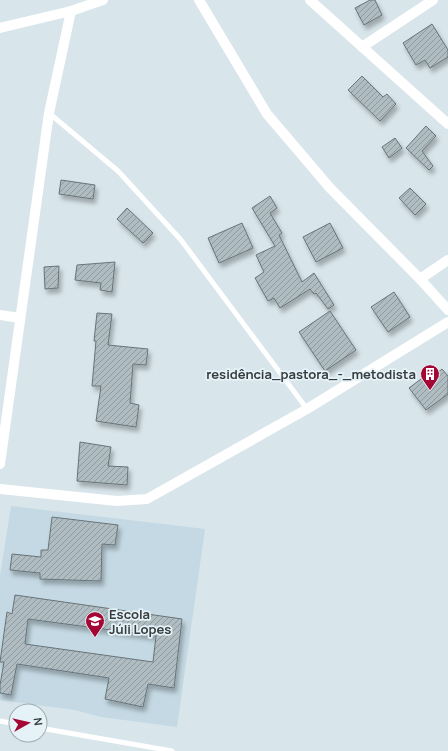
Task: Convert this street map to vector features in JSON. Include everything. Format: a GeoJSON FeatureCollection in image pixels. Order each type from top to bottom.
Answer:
{"type":"FeatureCollection","features":[{"type":"Feature","properties":{"kind":"street"},"geometry":{"type":"LineString","coordinates":[[0,28],[70,11],[104,0]]}},
{"type":"Feature","properties":{"kind":"street"},"geometry":{"type":"LineString","coordinates":[[199,0],[267,114],[330,188],[420,279],[448,310]]}},
{"type":"Feature","properties":{"kind":"street"},"geometry":{"type":"LineString","coordinates":[[310,0],[448,124]]}},
{"type":"Feature","properties":{"kind":"street"},"geometry":{"type":"LineString","coordinates":[[362,47],[433,0]]}},
{"type":"Feature","properties":{"kind":"street"},"geometry":{"type":"LineString","coordinates":[[0,464],[49,113],[70,11]]}},
{"type":"Feature","properties":{"kind":"street"},"geometry":{"type":"LineString","coordinates":[[420,279],[448,260]]}},
{"type":"Feature","properties":{"kind":"street"},"geometry":{"type":"LineString","coordinates":[[0,315],[20,318]]}},
{"type":"Feature","properties":{"kind":"street"},"geometry":{"type":"LineString","coordinates":[[0,490],[117,501],[147,499],[308,409],[448,322]]}},
{"type":"Feature","properties":{"kind":"lane"},"geometry":{"type":"LineString","coordinates":[[49,113],[118,172],[181,240],[308,409]]}},
{"type":"Feature","properties":{"kind":"lane"},"geometry":{"type":"LineString","coordinates":[[48,729],[172,751]]}},
{"type":"Feature","properties":{"kind":"shaded area","name":"Escola Júli Lopes"},"geometry":{"type":"Polygon","coordinates":[[[11,506],[205,529],[177,727],[101,717],[75,710],[48,706],[48,703],[22,703],[0,700],[0,576],[11,506]]]}},
{"type":"Feature","properties":{"kind":"building"},"geometry":{"type":"Polygon","coordinates":[[[370,0],[375,0],[382,15],[364,25],[355,8],[370,0]]]}},
{"type":"Feature","properties":{"kind":"building"},"geometry":{"type":"Polygon","coordinates":[[[432,24],[448,50],[448,57],[430,68],[425,60],[416,65],[403,43],[432,24]]]}},
{"type":"Feature","properties":{"kind":"building"},"geometry":{"type":"Polygon","coordinates":[[[362,76],[383,97],[387,94],[396,104],[380,121],[348,90],[362,76]]]}},
{"type":"Feature","properties":{"kind":"building"},"geometry":{"type":"Polygon","coordinates":[[[426,126],[436,136],[422,151],[433,166],[429,170],[406,148],[426,126]]]}},
{"type":"Feature","properties":{"kind":"building"},"geometry":{"type":"Polygon","coordinates":[[[395,138],[402,148],[389,158],[382,147],[395,138]]]}},
{"type":"Feature","properties":{"kind":"building"},"geometry":{"type":"Polygon","coordinates":[[[61,180],[95,185],[93,199],[59,194],[61,180]]]}},
{"type":"Feature","properties":{"kind":"building"},"geometry":{"type":"Polygon","coordinates":[[[410,188],[426,204],[415,215],[399,198],[410,188]]]}},
{"type":"Feature","properties":{"kind":"building"},"geometry":{"type":"Polygon","coordinates":[[[270,196],[277,208],[270,213],[282,233],[279,235],[302,282],[314,273],[334,305],[328,309],[316,293],[314,294],[310,289],[280,308],[274,298],[268,301],[255,278],[264,272],[256,255],[275,246],[252,208],[270,196]]]}},
{"type":"Feature","properties":{"kind":"building"},"geometry":{"type":"Polygon","coordinates":[[[127,208],[153,233],[143,243],[117,219],[127,208]]]}},
{"type":"Feature","properties":{"kind":"building"},"geometry":{"type":"Polygon","coordinates":[[[242,223],[253,248],[219,263],[208,238],[242,223]]]}},
{"type":"Feature","properties":{"kind":"building"},"geometry":{"type":"Polygon","coordinates":[[[330,223],[343,248],[316,262],[303,237],[330,223]]]}},
{"type":"Feature","properties":{"kind":"building"},"geometry":{"type":"Polygon","coordinates":[[[115,262],[112,292],[100,290],[101,283],[75,280],[77,265],[115,262]]]}},
{"type":"Feature","properties":{"kind":"building"},"geometry":{"type":"Polygon","coordinates":[[[59,266],[58,288],[45,289],[44,267],[59,266]]]}},
{"type":"Feature","properties":{"kind":"building"},"geometry":{"type":"Polygon","coordinates":[[[394,292],[410,317],[388,332],[371,307],[394,292]]]}},
{"type":"Feature","properties":{"kind":"building"},"geometry":{"type":"Polygon","coordinates":[[[330,311],[356,350],[325,371],[299,332],[330,311]]]}},
{"type":"Feature","properties":{"kind":"building"},"geometry":{"type":"Polygon","coordinates":[[[97,313],[112,314],[108,345],[148,349],[146,365],[133,364],[130,403],[139,405],[136,427],[96,421],[101,386],[92,386],[97,313]]]}},
{"type":"Feature","properties":{"kind":"building","name":"residência_pastora_-_metodista"},"geometry":{"type":"Polygon","coordinates":[[[442,369],[448,376],[448,394],[426,410],[409,388],[425,376],[429,380],[442,369]]]}},
{"type":"Feature","properties":{"kind":"building"},"geometry":{"type":"Polygon","coordinates":[[[80,442],[111,447],[108,466],[128,467],[127,485],[77,481],[80,442]]]}},
{"type":"Feature","properties":{"kind":"building"},"geometry":{"type":"Polygon","coordinates":[[[52,517],[118,525],[115,545],[102,544],[101,581],[40,579],[40,573],[10,570],[12,554],[41,557],[41,550],[48,550],[52,517]]]}},
{"type":"Feature","properties":{"kind":"building"},"geometry":{"type":"Polygon","coordinates":[[[15,595],[182,619],[174,688],[148,684],[143,707],[105,699],[109,678],[17,664],[11,695],[0,693],[4,662],[0,662],[7,612],[12,614],[15,595]],[[28,619],[25,644],[153,662],[156,636],[28,619]]]}},
{"type":"Feature","properties":{"kind":"place","name":"residência_pastora_-_metodista"},"geometry":{"type":"Point","coordinates":[430,391]}},
{"type":"Feature","properties":{"kind":"place","name":"Escola Júli Lopes"},"geometry":{"type":"Point","coordinates":[95,638]}}]}
